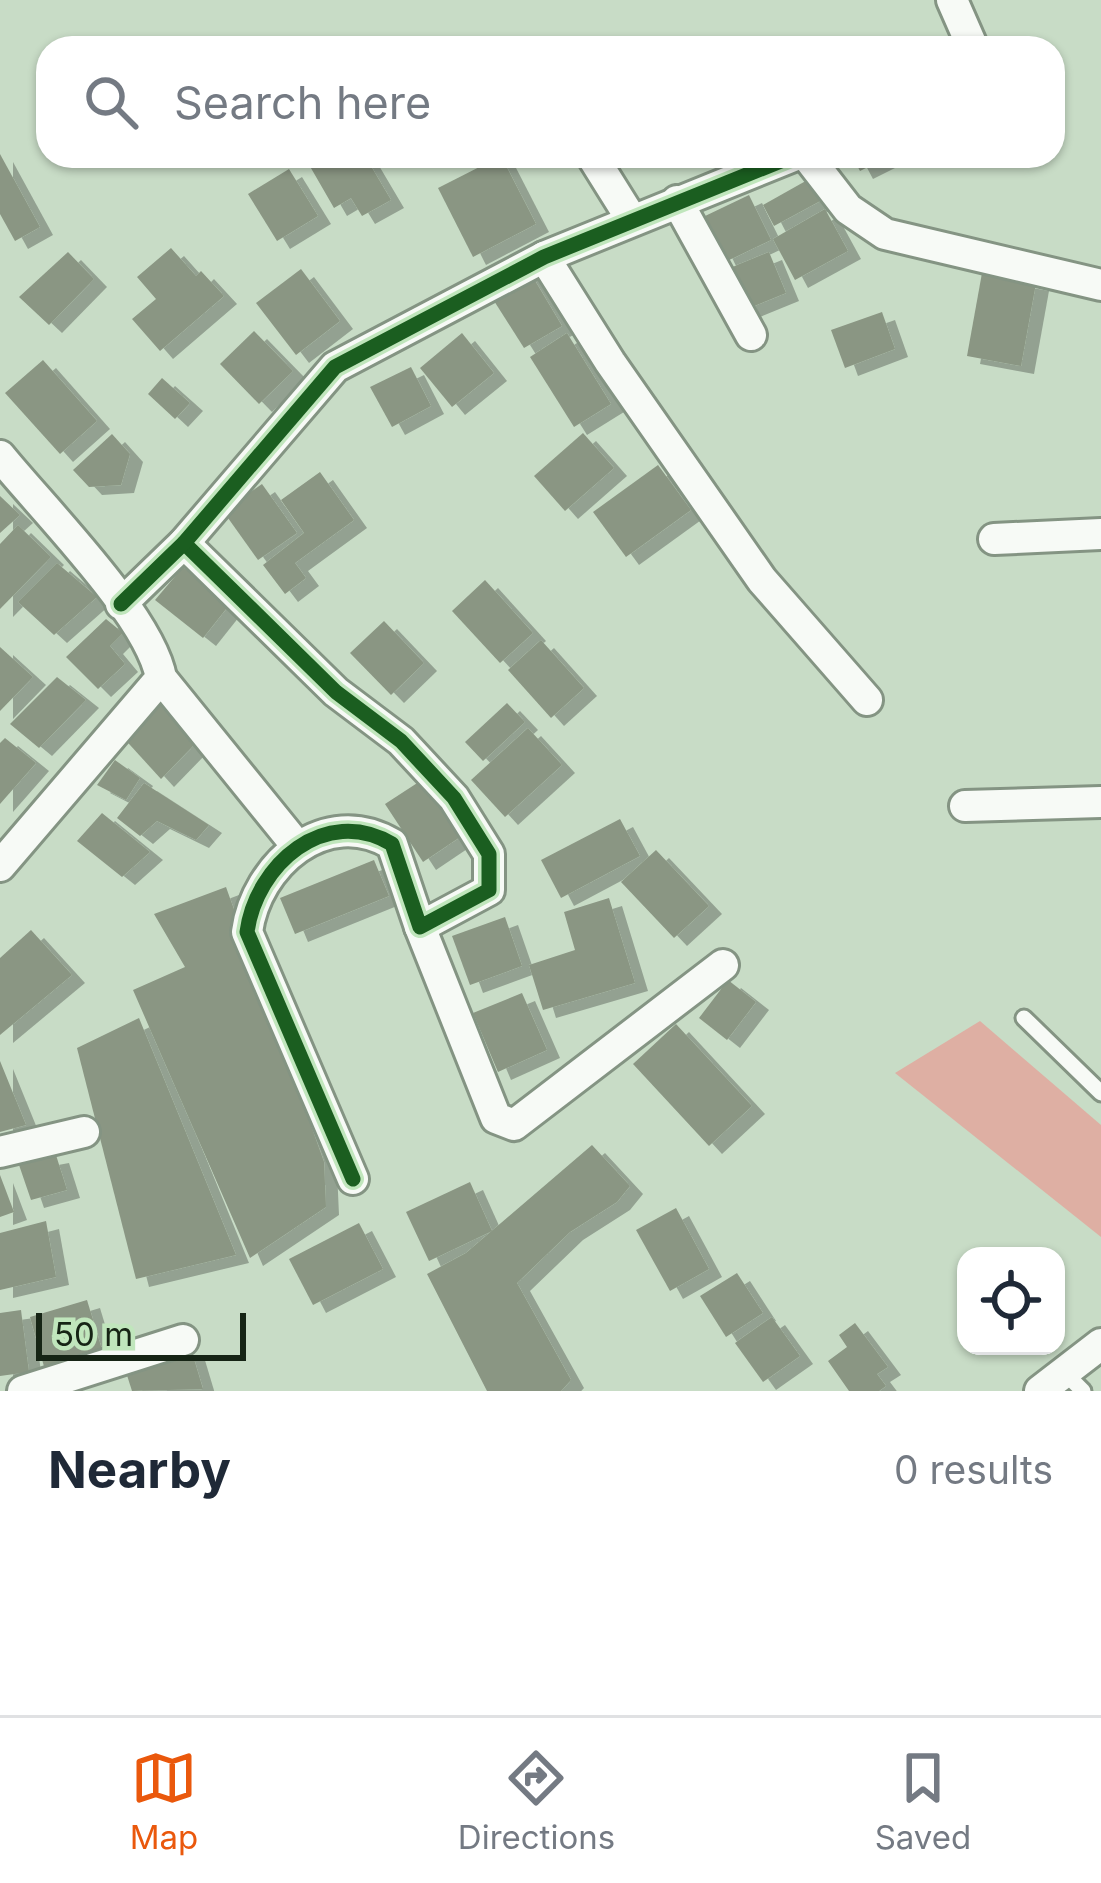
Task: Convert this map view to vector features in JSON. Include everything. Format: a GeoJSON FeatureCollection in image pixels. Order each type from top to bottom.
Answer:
{"type":"FeatureCollection","features":[{"type":"Feature","properties":{"kind":"street"},"geometry":{"type":"LineString","coordinates":[[952,0],[968,36]]}},
{"type":"Feature","properties":{"kind":"street"},"geometry":{"type":"LineString","coordinates":[[600,168],[632,220]]}},
{"type":"Feature","properties":{"kind":"street"},"geometry":{"type":"LineString","coordinates":[[122,604],[184,543],[335,368],[544,257],[762,168]]}},
{"type":"Feature","properties":{"kind":"street"},"geometry":{"type":"LineString","coordinates":[[816,168],[848,209],[885,234],[1101,285]]}},
{"type":"Feature","properties":{"kind":"street"},"geometry":{"type":"LineString","coordinates":[[677,201],[752,334]]}},
{"type":"Feature","properties":{"kind":"street"},"geometry":{"type":"LineString","coordinates":[[544,257],[762,580],[867,700]]}},
{"type":"Feature","properties":{"kind":"street"},"geometry":{"type":"LineString","coordinates":[[0,456],[122,604],[157,653],[161,678],[297,846]]}},
{"type":"Feature","properties":{"kind":"street"},"geometry":{"type":"LineString","coordinates":[[994,539],[1101,534]]}},
{"type":"Feature","properties":{"kind":"street"},"geometry":{"type":"LineString","coordinates":[[184,543],[336,692],[401,741],[454,798],[489,854],[489,890],[420,927]]}},
{"type":"Feature","properties":{"kind":"street"},"geometry":{"type":"LineString","coordinates":[[0,866],[161,678]]}},
{"type":"Feature","properties":{"kind":"street"},"geometry":{"type":"LineString","coordinates":[[965,806],[1101,802]]}},
{"type":"Feature","properties":{"kind":"street"},"geometry":{"type":"LineString","coordinates":[[353,1179],[247,932],[251,898],[297,846],[313,836],[373,832],[392,844],[496,1118],[514,1125],[723,965]]}},
{"type":"Feature","properties":{"kind":"street"},"geometry":{"type":"LineString","coordinates":[[0,1152],[84,1132]]}},
{"type":"Feature","properties":{"kind":"street"},"geometry":{"type":"LineString","coordinates":[[23,1391],[183,1340]]}},
{"type":"Feature","properties":{"kind":"street"},"geometry":{"type":"LineString","coordinates":[[1063,1386],[1101,1344]]}},
{"type":"Feature","properties":{"kind":"lane"},"geometry":{"type":"LineString","coordinates":[[1024,1018],[1101,1093]]}},
{"type":"Feature","properties":{"kind":"shaded area"},"geometry":{"type":"Polygon","coordinates":[[[980,1021],[1101,1125],[1101,1237],[895,1073],[980,1021]]]}},
{"type":"Feature","properties":{"kind":"building"},"geometry":{"type":"Polygon","coordinates":[[[0,154],[40,227],[15,241],[0,214],[0,154]]]}},
{"type":"Feature","properties":{"kind":"building"},"geometry":{"type":"Polygon","coordinates":[[[311,168],[372,168],[391,200],[362,216],[351,198],[334,208],[311,168]]]}},
{"type":"Feature","properties":{"kind":"building"},"geometry":{"type":"Polygon","coordinates":[[[477,168],[507,168],[536,224],[473,257],[438,188],[477,168]]]}},
{"type":"Feature","properties":{"kind":"building"},"geometry":{"type":"Polygon","coordinates":[[[289,169],[318,216],[277,241],[248,194],[289,169]]]}},
{"type":"Feature","properties":{"kind":"building"},"geometry":{"type":"Polygon","coordinates":[[[811,178],[822,200],[774,226],[763,205],[811,178]]]}},
{"type":"Feature","properties":{"kind":"building"},"geometry":{"type":"Polygon","coordinates":[[[749,195],[771,240],[725,262],[703,217],[749,195]]]}},
{"type":"Feature","properties":{"kind":"building"},"geometry":{"type":"Polygon","coordinates":[[[825,209],[848,251],[795,280],[773,239],[825,209]]]}},
{"type":"Feature","properties":{"kind":"building"},"geometry":{"type":"Polygon","coordinates":[[[171,248],[196,276],[201,271],[224,296],[160,351],[132,319],[156,299],[137,277],[171,248]]]}},
{"type":"Feature","properties":{"kind":"building"},"geometry":{"type":"Polygon","coordinates":[[[68,252],[94,279],[49,325],[19,297],[68,252]]]}},
{"type":"Feature","properties":{"kind":"building"},"geometry":{"type":"Polygon","coordinates":[[[769,252],[786,293],[747,309],[730,268],[769,252]]]}},
{"type":"Feature","properties":{"kind":"building"},"geometry":{"type":"Polygon","coordinates":[[[301,269],[340,321],[296,355],[256,303],[301,269]]]}},
{"type":"Feature","properties":{"kind":"building"},"geometry":{"type":"Polygon","coordinates":[[[528,269],[562,326],[524,348],[489,293],[528,269]]]}},
{"type":"Feature","properties":{"kind":"building"},"geometry":{"type":"Polygon","coordinates":[[[982,273],[1036,283],[1021,366],[967,356],[982,273]]]}},
{"type":"Feature","properties":{"kind":"building"},"geometry":{"type":"Polygon","coordinates":[[[882,312],[895,349],[845,368],[831,330],[882,312]]]}},
{"type":"Feature","properties":{"kind":"building"},"geometry":{"type":"Polygon","coordinates":[[[254,331],[293,371],[259,404],[220,364],[254,331]]]}},
{"type":"Feature","properties":{"kind":"building"},"geometry":{"type":"Polygon","coordinates":[[[462,333],[494,373],[452,407],[420,368],[462,333]]]}},
{"type":"Feature","properties":{"kind":"building"},"geometry":{"type":"Polygon","coordinates":[[[567,333],[611,404],[574,427],[530,357],[567,333]]]}},
{"type":"Feature","properties":{"kind":"building"},"geometry":{"type":"Polygon","coordinates":[[[43,360],[97,421],[60,454],[5,393],[43,360]]]}},
{"type":"Feature","properties":{"kind":"building"},"geometry":{"type":"Polygon","coordinates":[[[411,367],[431,406],[392,427],[370,387],[411,367]]]}},
{"type":"Feature","properties":{"kind":"building"},"geometry":{"type":"Polygon","coordinates":[[[162,378],[190,403],[175,419],[148,394],[162,378]]]}},
{"type":"Feature","properties":{"kind":"building"},"geometry":{"type":"Polygon","coordinates":[[[583,433],[614,468],[565,511],[534,476],[583,433]]]}},
{"type":"Feature","properties":{"kind":"building"},"geometry":{"type":"Polygon","coordinates":[[[112,434],[130,454],[121,485],[89,487],[73,470],[112,434]]]}},
{"type":"Feature","properties":{"kind":"building"},"geometry":{"type":"Polygon","coordinates":[[[658,465],[691,510],[626,557],[593,512],[658,465]]]}},
{"type":"Feature","properties":{"kind":"building"},"geometry":{"type":"Polygon","coordinates":[[[320,472],[354,520],[295,563],[306,578],[285,594],[263,565],[304,533],[281,500],[320,472]]]}},
{"type":"Feature","properties":{"kind":"building"},"geometry":{"type":"Polygon","coordinates":[[[262,484],[297,533],[258,560],[223,511],[262,484]]]}},
{"type":"Feature","properties":{"kind":"building"},"geometry":{"type":"Polygon","coordinates":[[[0,496],[20,515],[0,533],[0,496]]]}},
{"type":"Feature","properties":{"kind":"building"},"geometry":{"type":"Polygon","coordinates":[[[18,525],[51,557],[0,609],[0,544],[18,525]]]}},
{"type":"Feature","properties":{"kind":"building"},"geometry":{"type":"Polygon","coordinates":[[[57,563],[97,597],[54,635],[18,602],[57,563]]]}},
{"type":"Feature","properties":{"kind":"building"},"geometry":{"type":"Polygon","coordinates":[[[183,567],[230,604],[203,638],[155,600],[183,567]]]}},
{"type":"Feature","properties":{"kind":"building"},"geometry":{"type":"Polygon","coordinates":[[[485,580],[533,633],[500,663],[452,611],[485,580]]]}},
{"type":"Feature","properties":{"kind":"building"},"geometry":{"type":"Polygon","coordinates":[[[106,619],[123,633],[110,646],[125,664],[98,689],[66,657],[106,619]]]}},
{"type":"Feature","properties":{"kind":"building"},"geometry":{"type":"Polygon","coordinates":[[[384,621],[424,663],[391,695],[350,653],[384,621]]]}},
{"type":"Feature","properties":{"kind":"building"},"geometry":{"type":"Polygon","coordinates":[[[541,640],[584,688],[551,718],[508,670],[541,640]]]}},
{"type":"Feature","properties":{"kind":"building"},"geometry":{"type":"Polygon","coordinates":[[[0,647],[33,677],[0,711],[0,647]]]}},
{"type":"Feature","properties":{"kind":"building"},"geometry":{"type":"Polygon","coordinates":[[[57,677],[86,700],[39,748],[10,724],[57,677]]]}},
{"type":"Feature","properties":{"kind":"building"},"geometry":{"type":"Polygon","coordinates":[[[161,701],[194,745],[161,779],[120,734],[161,701]]]}},
{"type":"Feature","properties":{"kind":"building"},"geometry":{"type":"Polygon","coordinates":[[[507,703],[525,722],[483,761],[465,742],[507,703]]]}},
{"type":"Feature","properties":{"kind":"building"},"geometry":{"type":"Polygon","coordinates":[[[528,728],[562,765],[505,817],[471,780],[528,728]]]}},
{"type":"Feature","properties":{"kind":"building"},"geometry":{"type":"Polygon","coordinates":[[[5,738],[36,763],[0,804],[0,743],[5,738]]]}},
{"type":"Feature","properties":{"kind":"building"},"geometry":{"type":"Polygon","coordinates":[[[115,760],[140,778],[126,800],[97,785],[115,760]]]}},
{"type":"Feature","properties":{"kind":"building"},"geometry":{"type":"Polygon","coordinates":[[[428,776],[466,833],[423,862],[385,804],[428,776]]]}},
{"type":"Feature","properties":{"kind":"building"},"geometry":{"type":"Polygon","coordinates":[[[144,783],[209,825],[196,840],[157,821],[140,836],[117,818],[144,783]]]}},
{"type":"Feature","properties":{"kind":"building"},"geometry":{"type":"Polygon","coordinates":[[[102,813],[150,852],[122,877],[77,841],[102,813]]]}},
{"type":"Feature","properties":{"kind":"building"},"geometry":{"type":"Polygon","coordinates":[[[620,819],[640,856],[561,898],[541,860],[620,819]]]}},
{"type":"Feature","properties":{"kind":"building"},"geometry":{"type":"Polygon","coordinates":[[[656,850],[709,906],[674,938],[621,882],[656,850]]]}},
{"type":"Feature","properties":{"kind":"building"},"geometry":{"type":"Polygon","coordinates":[[[374,860],[389,896],[295,934],[280,898],[374,860]]]}},
{"type":"Feature","properties":{"kind":"building"},"geometry":{"type":"Polygon","coordinates":[[[226,887],[324,1162],[326,1207],[250,1258],[133,990],[185,967],[154,914],[226,887]]]}},
{"type":"Feature","properties":{"kind":"building"},"geometry":{"type":"Polygon","coordinates":[[[609,898],[635,983],[543,1010],[529,965],[575,950],[564,912],[609,898]]]}},
{"type":"Feature","properties":{"kind":"building"},"geometry":{"type":"Polygon","coordinates":[[[505,917],[522,966],[470,985],[452,936],[505,917]]]}},
{"type":"Feature","properties":{"kind":"building"},"geometry":{"type":"Polygon","coordinates":[[[31,930],[72,975],[0,1035],[0,958],[31,930]]]}},
{"type":"Feature","properties":{"kind":"building"},"geometry":{"type":"Polygon","coordinates":[[[728,980],[756,1002],[727,1040],[699,1018],[728,980]]]}},
{"type":"Feature","properties":{"kind":"building"},"geometry":{"type":"Polygon","coordinates":[[[522,993],[547,1050],[498,1072],[473,1013],[522,993]]]}},
{"type":"Feature","properties":{"kind":"building"},"geometry":{"type":"Polygon","coordinates":[[[139,1018],[236,1255],[136,1279],[77,1048],[139,1018]]]}},
{"type":"Feature","properties":{"kind":"building"},"geometry":{"type":"Polygon","coordinates":[[[676,1024],[752,1106],[709,1146],[633,1064],[676,1024]]]}},
{"type":"Feature","properties":{"kind":"building"},"geometry":{"type":"Polygon","coordinates":[[[0,1061],[26,1125],[0,1132],[0,1061]]]}},
{"type":"Feature","properties":{"kind":"building"},"geometry":{"type":"Polygon","coordinates":[[[592,1145],[630,1186],[617,1202],[570,1232],[517,1283],[571,1380],[561,1391],[487,1391],[427,1274],[466,1253],[592,1145]]]}},
{"type":"Feature","properties":{"kind":"building"},"geometry":{"type":"Polygon","coordinates":[[[56,1155],[67,1190],[31,1200],[18,1162],[56,1155]]]}},
{"type":"Feature","properties":{"kind":"building"},"geometry":{"type":"Polygon","coordinates":[[[0,1175],[14,1212],[0,1217],[0,1175]]]}},
{"type":"Feature","properties":{"kind":"building"},"geometry":{"type":"Polygon","coordinates":[[[470,1182],[492,1231],[429,1261],[406,1212],[470,1182]]]}},
{"type":"Feature","properties":{"kind":"building"},"geometry":{"type":"Polygon","coordinates":[[[676,1208],[709,1269],[670,1291],[636,1230],[676,1208]]]}},
{"type":"Feature","properties":{"kind":"building"},"geometry":{"type":"Polygon","coordinates":[[[46,1221],[56,1277],[0,1290],[0,1233],[46,1221]]]}},
{"type":"Feature","properties":{"kind":"building"},"geometry":{"type":"Polygon","coordinates":[[[359,1223],[383,1269],[313,1305],[289,1259],[359,1223]]]}},
{"type":"Feature","properties":{"kind":"building"},"geometry":{"type":"Polygon","coordinates":[[[737,1273],[763,1313],[726,1337],[700,1296],[737,1273]]]}},
{"type":"Feature","properties":{"kind":"building"},"geometry":{"type":"Polygon","coordinates":[[[87,1300],[103,1353],[45,1370],[30,1317],[87,1300]]]}},
{"type":"Feature","properties":{"kind":"building"},"geometry":{"type":"Polygon","coordinates":[[[21,1310],[29,1372],[0,1376],[0,1313],[21,1310]]]}},
{"type":"Feature","properties":{"kind":"building"},"geometry":{"type":"Polygon","coordinates":[[[772,1317],[800,1356],[763,1382],[735,1343],[772,1317]]]}},
{"type":"Feature","properties":{"kind":"building"},"geometry":{"type":"Polygon","coordinates":[[[855,1323],[888,1367],[877,1374],[886,1386],[879,1391],[849,1391],[828,1361],[847,1347],[839,1335],[855,1323]]]}},
{"type":"Feature","properties":{"kind":"building"},"geometry":{"type":"Polygon","coordinates":[[[191,1349],[203,1389],[132,1391],[125,1369],[191,1349]]]}},
{"type":"Feature","properties":{"kind":"cycle path"},"geometry":{"type":"LineString","coordinates":[[121,604],[184,543],[335,367],[544,257],[763,168]]}},
{"type":"Feature","properties":{"kind":"cycle path"},"geometry":{"type":"LineString","coordinates":[[184,543],[336,692],[401,741],[454,798],[489,854],[489,890],[420,927],[392,844],[342,831],[319,837],[279,864],[253,907],[247,932],[353,1179]]}}]}
